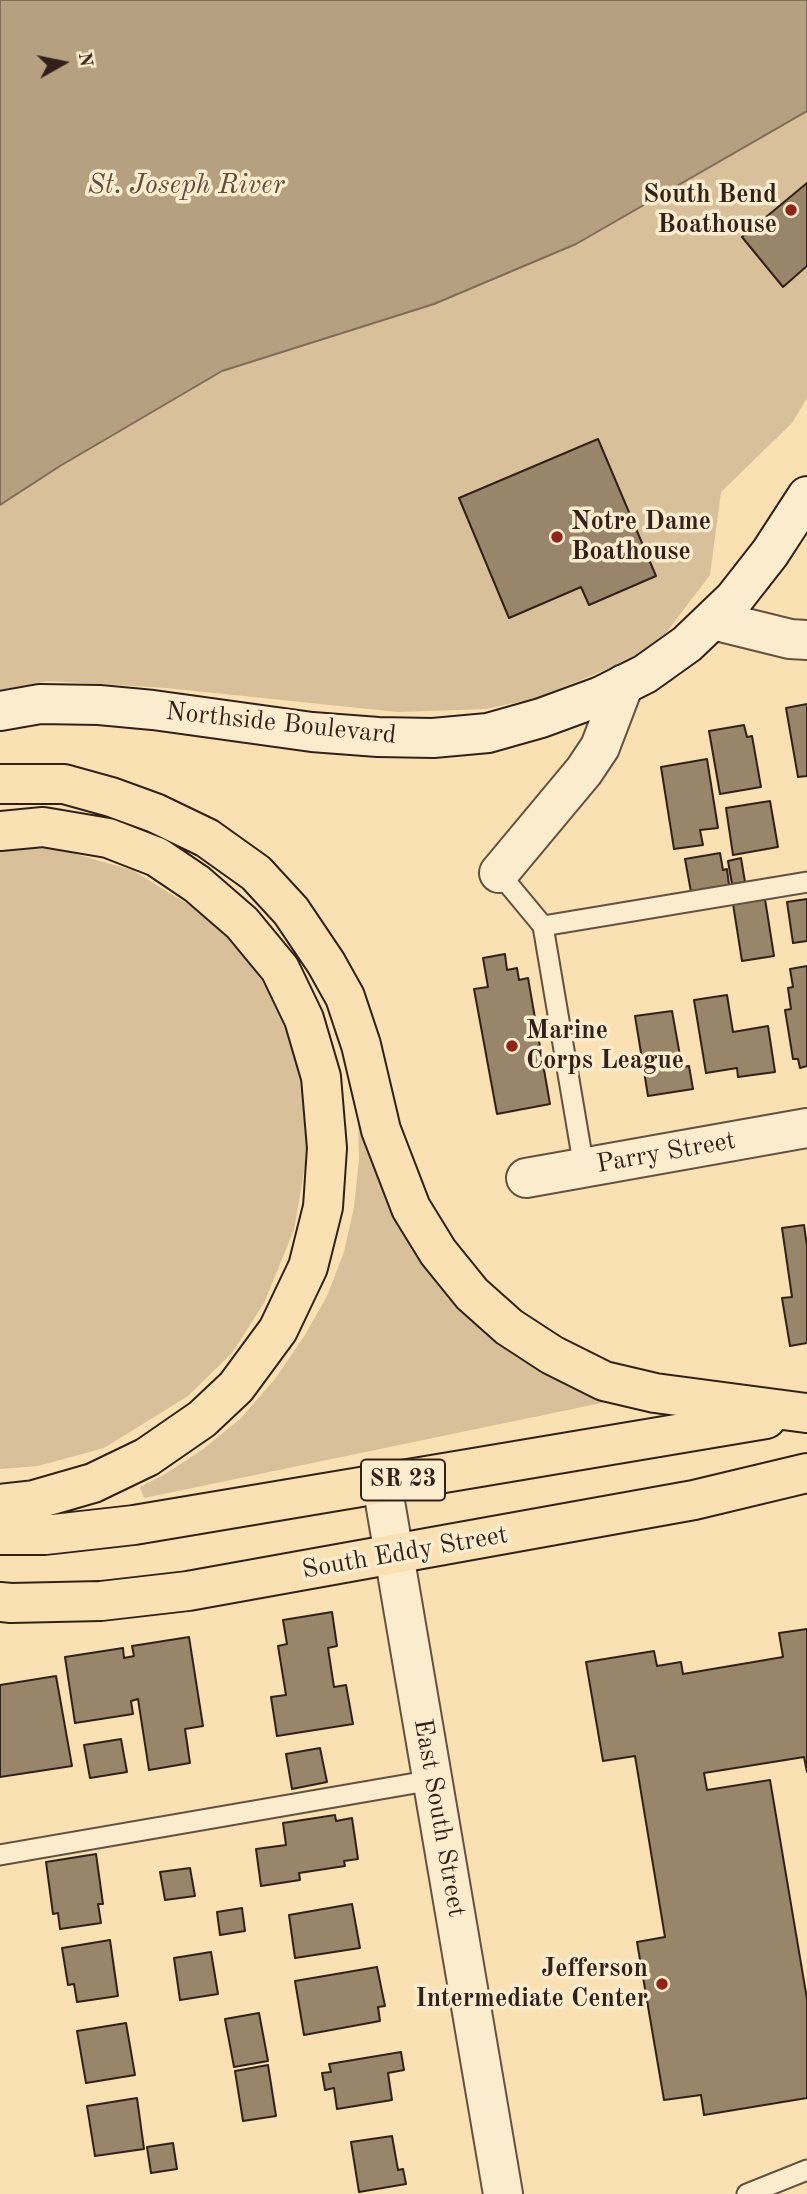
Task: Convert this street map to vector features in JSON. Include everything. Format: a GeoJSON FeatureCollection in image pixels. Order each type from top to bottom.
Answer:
{"type":"FeatureCollection","features":[{"type":"Feature","properties":{"kind":"main road"},"geometry":{"type":"LineString","coordinates":[[0,784],[64,785],[111,797],[155,813],[207,838],[256,873],[291,911],[345,997],[361,1045],[381,1130],[411,1208],[438,1252],[472,1294],[509,1327],[552,1355],[604,1381],[655,1393],[806,1413]]}},
{"type":"Feature","properties":{"kind":"main road"},"geometry":{"type":"LineString","coordinates":[[0,831],[43,827],[108,838],[156,857],[197,884],[242,923],[280,969],[304,1019],[321,1077],[327,1148],[323,1207],[308,1266],[278,1330],[236,1387],[202,1419],[147,1457],[93,1483],[34,1500],[0,1504]]}},
{"type":"Feature","properties":{"kind":"main road","name":"SR 23"},"geometry":{"type":"LineString","coordinates":[[0,1535],[44,1535],[134,1525],[806,1413]]}},
{"type":"Feature","properties":{"kind":"main road","name":"South Eddy Street"},"geometry":{"type":"LineString","coordinates":[[4,1603],[101,1601],[188,1591],[694,1500],[807,1473]]}},
{"type":"Feature","properties":{"kind":"street","name":"Northside Boulevard"},"geometry":{"type":"LineString","coordinates":[[0,711],[40,704],[99,705],[312,732],[378,737],[433,738],[488,733],[541,718],[601,695],[645,674],[687,644],[734,599],[770,553],[807,496]]}},
{"type":"Feature","properties":{"kind":"street"},"geometry":{"type":"LineString","coordinates":[[713,620],[790,639],[807,640]]}},
{"type":"Feature","properties":{"kind":"street"},"geometry":{"type":"LineString","coordinates":[[499,873],[584,771],[600,747],[624,684]]}},
{"type":"Feature","properties":{"kind":"street","name":"Parry Street"},"geometry":{"type":"LineString","coordinates":[[526,1178],[807,1128]]}},
{"type":"Feature","properties":{"kind":"street","name":"East South Street"},"geometry":{"type":"LineString","coordinates":[[382,1484],[503,2194]]}},
{"type":"Feature","properties":{"kind":"lane"},"geometry":{"type":"LineString","coordinates":[[499,873],[543,926],[584,1168]]}},
{"type":"Feature","properties":{"kind":"lane"},"geometry":{"type":"LineString","coordinates":[[543,926],[807,882]]}},
{"type":"Feature","properties":{"kind":"lane"},"geometry":{"type":"LineString","coordinates":[[0,1855],[433,1780]]}},
{"type":"Feature","properties":{"kind":"lane"},"geometry":{"type":"LineString","coordinates":[[747,2194],[807,2170]]}},
{"type":"Feature","properties":{"kind":"shaded area"},"geometry":{"type":"Polygon","coordinates":[[[807,111],[807,398],[792,423],[721,492],[710,575],[666,633],[629,660],[537,698],[486,709],[398,712],[166,688],[48,681],[0,690],[0,505],[60,466],[222,371],[434,304],[576,244],[807,111]]]}},
{"type":"Feature","properties":{"kind":"shaded area"},"geometry":{"type":"Polygon","coordinates":[[[54,848],[132,870],[199,911],[243,953],[278,1005],[300,1069],[308,1148],[294,1230],[264,1303],[232,1353],[188,1396],[104,1448],[38,1466],[0,1469],[0,849],[54,848]]]}},
{"type":"Feature","properties":{"kind":"shaded area"},"geometry":{"type":"Polygon","coordinates":[[[358,1112],[387,1192],[611,1401],[144,1498],[140,1487],[202,1450],[241,1418],[275,1379],[327,1296],[344,1252],[354,1207],[359,1160],[358,1112]]]}},
{"type":"Feature","properties":{"kind":"water","name":"St. Joseph River"},"geometry":{"type":"Polygon","coordinates":[[[0,0],[807,0],[807,111],[576,244],[434,304],[222,371],[60,466],[0,505],[0,0]]]}},
{"type":"Feature","properties":{"kind":"building","name":"South Bend Boathouse"},"geometry":{"type":"Polygon","coordinates":[[[807,183],[807,266],[783,287],[742,237],[807,183]]]}},
{"type":"Feature","properties":{"kind":"building","name":"Notre Dame Boathouse"},"geometry":{"type":"Polygon","coordinates":[[[598,439],[656,576],[589,605],[581,587],[509,618],[459,498],[598,439]]]}},
{"type":"Feature","properties":{"kind":"building"},"geometry":{"type":"Polygon","coordinates":[[[807,704],[807,776],[798,777],[786,708],[807,704]]]}},
{"type":"Feature","properties":{"kind":"building"},"geometry":{"type":"Polygon","coordinates":[[[744,725],[747,737],[752,736],[761,787],[720,794],[709,731],[744,725]]]}},
{"type":"Feature","properties":{"kind":"building"},"geometry":{"type":"Polygon","coordinates":[[[707,759],[718,828],[700,830],[703,845],[674,849],[661,767],[707,759]]]}},
{"type":"Feature","properties":{"kind":"building"},"geometry":{"type":"Polygon","coordinates":[[[770,801],[778,847],[733,855],[726,808],[770,801]]]}},
{"type":"Feature","properties":{"kind":"building"},"geometry":{"type":"Polygon","coordinates":[[[720,853],[723,870],[727,869],[729,885],[691,892],[685,859],[720,853]]]}},
{"type":"Feature","properties":{"kind":"building"},"geometry":{"type":"Polygon","coordinates":[[[741,858],[745,882],[732,884],[728,861],[741,858]]]}},
{"type":"Feature","properties":{"kind":"building"},"geometry":{"type":"Polygon","coordinates":[[[765,899],[774,956],[742,961],[733,904],[765,899]]]}},
{"type":"Feature","properties":{"kind":"building"},"geometry":{"type":"Polygon","coordinates":[[[807,899],[807,941],[793,943],[787,902],[807,899]]]}},
{"type":"Feature","properties":{"kind":"building","name":"Marine Corps League"},"geometry":{"type":"Polygon","coordinates":[[[505,954],[507,970],[517,968],[519,980],[528,978],[550,1104],[497,1114],[474,989],[488,987],[483,958],[505,954]]]}},
{"type":"Feature","properties":{"kind":"building"},"geometry":{"type":"Polygon","coordinates":[[[807,966],[807,1066],[800,1068],[798,1059],[793,1059],[785,1010],[791,1009],[788,988],[793,987],[790,969],[807,966]]]}},
{"type":"Feature","properties":{"kind":"building"},"geometry":{"type":"Polygon","coordinates":[[[727,995],[733,1032],[768,1026],[775,1072],[738,1077],[737,1068],[706,1073],[694,1000],[727,995]]]}},
{"type":"Feature","properties":{"kind":"building"},"geometry":{"type":"Polygon","coordinates":[[[672,1011],[682,1067],[689,1066],[693,1089],[648,1096],[635,1016],[672,1011]]]}},
{"type":"Feature","properties":{"kind":"building"},"geometry":{"type":"Polygon","coordinates":[[[804,1225],[807,1246],[807,1343],[790,1346],[782,1298],[792,1297],[782,1228],[804,1225]]]}},
{"type":"Feature","properties":{"kind":"building"},"geometry":{"type":"Polygon","coordinates":[[[332,1612],[337,1646],[328,1648],[334,1687],[346,1685],[353,1724],[277,1736],[271,1697],[286,1695],[278,1646],[287,1644],[283,1620],[332,1612]]]}},
{"type":"Feature","properties":{"kind":"building"},"geometry":{"type":"Polygon","coordinates":[[[807,1629],[807,1772],[804,1757],[704,1773],[707,1790],[770,1780],[807,1999],[807,2098],[704,2115],[701,2095],[664,2100],[637,1942],[665,1937],[635,1756],[603,1761],[586,1662],[654,1651],[657,1666],[681,1662],[683,1674],[783,1657],[779,1633],[807,1629]]]}},
{"type":"Feature","properties":{"kind":"building"},"geometry":{"type":"Polygon","coordinates":[[[189,1637],[203,1726],[185,1729],[190,1763],[149,1770],[138,1699],[131,1701],[133,1714],[75,1723],[65,1657],[123,1648],[124,1658],[134,1656],[132,1646],[189,1637]]]}},
{"type":"Feature","properties":{"kind":"building"},"geometry":{"type":"Polygon","coordinates":[[[56,1676],[72,1766],[0,1777],[0,1685],[56,1676]]]}},
{"type":"Feature","properties":{"kind":"building"},"geometry":{"type":"Polygon","coordinates":[[[121,1739],[127,1772],[90,1778],[84,1745],[121,1739]]]}},
{"type":"Feature","properties":{"kind":"building"},"geometry":{"type":"Polygon","coordinates":[[[320,1748],[327,1782],[292,1789],[286,1754],[320,1748]]]}},
{"type":"Feature","properties":{"kind":"building"},"geometry":{"type":"Polygon","coordinates":[[[335,1815],[336,1821],[352,1818],[358,1859],[344,1861],[345,1866],[299,1873],[300,1880],[261,1886],[256,1849],[286,1845],[283,1823],[335,1815]]]}},
{"type":"Feature","properties":{"kind":"building"},"geometry":{"type":"Polygon","coordinates":[[[96,1854],[103,1904],[98,1904],[101,1923],[60,1929],[58,1913],[53,1914],[46,1862],[96,1854]]]}},
{"type":"Feature","properties":{"kind":"building"},"geometry":{"type":"Polygon","coordinates":[[[190,1868],[195,1896],[165,1900],[160,1872],[190,1868]]]}},
{"type":"Feature","properties":{"kind":"building"},"geometry":{"type":"Polygon","coordinates":[[[352,1904],[360,1948],[295,1958],[289,1915],[352,1904]]]}},
{"type":"Feature","properties":{"kind":"building"},"geometry":{"type":"Polygon","coordinates":[[[242,1908],[245,1931],[220,1935],[217,1912],[242,1908]]]}},
{"type":"Feature","properties":{"kind":"building"},"geometry":{"type":"Polygon","coordinates":[[[110,1940],[118,1996],[77,2002],[74,1984],[68,1985],[62,1948],[110,1940]]]}},
{"type":"Feature","properties":{"kind":"building"},"geometry":{"type":"Polygon","coordinates":[[[211,1952],[218,1994],[180,2000],[174,1958],[211,1952]]]}},
{"type":"Feature","properties":{"kind":"building"},"geometry":{"type":"Polygon","coordinates":[[[377,1967],[385,2006],[378,2007],[380,2021],[304,2035],[295,1981],[377,1967]]]}},
{"type":"Feature","properties":{"kind":"building"},"geometry":{"type":"Polygon","coordinates":[[[259,2013],[268,2061],[234,2067],[225,2019],[259,2013]]]}},
{"type":"Feature","properties":{"kind":"building"},"geometry":{"type":"Polygon","coordinates":[[[126,2023],[135,2075],[86,2083],[77,2031],[126,2023]]]}},
{"type":"Feature","properties":{"kind":"building"},"geometry":{"type":"Polygon","coordinates":[[[401,2052],[404,2070],[388,2073],[392,2100],[337,2109],[334,2088],[325,2090],[322,2073],[331,2072],[329,2064],[401,2052]]]}},
{"type":"Feature","properties":{"kind":"building"},"geometry":{"type":"Polygon","coordinates":[[[268,2065],[276,2116],[243,2121],[235,2071],[268,2065]]]}},
{"type":"Feature","properties":{"kind":"building"},"geometry":{"type":"Polygon","coordinates":[[[137,2098],[144,2149],[95,2156],[87,2106],[137,2098]]]}},
{"type":"Feature","properties":{"kind":"building"},"geometry":{"type":"Polygon","coordinates":[[[392,2136],[398,2170],[403,2169],[406,2184],[359,2192],[351,2142],[392,2136]]]}},
{"type":"Feature","properties":{"kind":"building"},"geometry":{"type":"Polygon","coordinates":[[[173,2143],[177,2169],[151,2173],[147,2147],[173,2143]]]}},
{"type":"Feature","properties":{"kind":"place","name":"South Bend Boathouse"},"geometry":{"type":"Point","coordinates":[791,210]}},
{"type":"Feature","properties":{"kind":"place","name":"Notre Dame Boathouse"},"geometry":{"type":"Point","coordinates":[557,537]}},
{"type":"Feature","properties":{"kind":"place","name":"Marine Corps League"},"geometry":{"type":"Point","coordinates":[512,1046]}},
{"type":"Feature","properties":{"kind":"place","name":"Jefferson Intermediate Center"},"geometry":{"type":"Point","coordinates":[662,1984]}}]}
